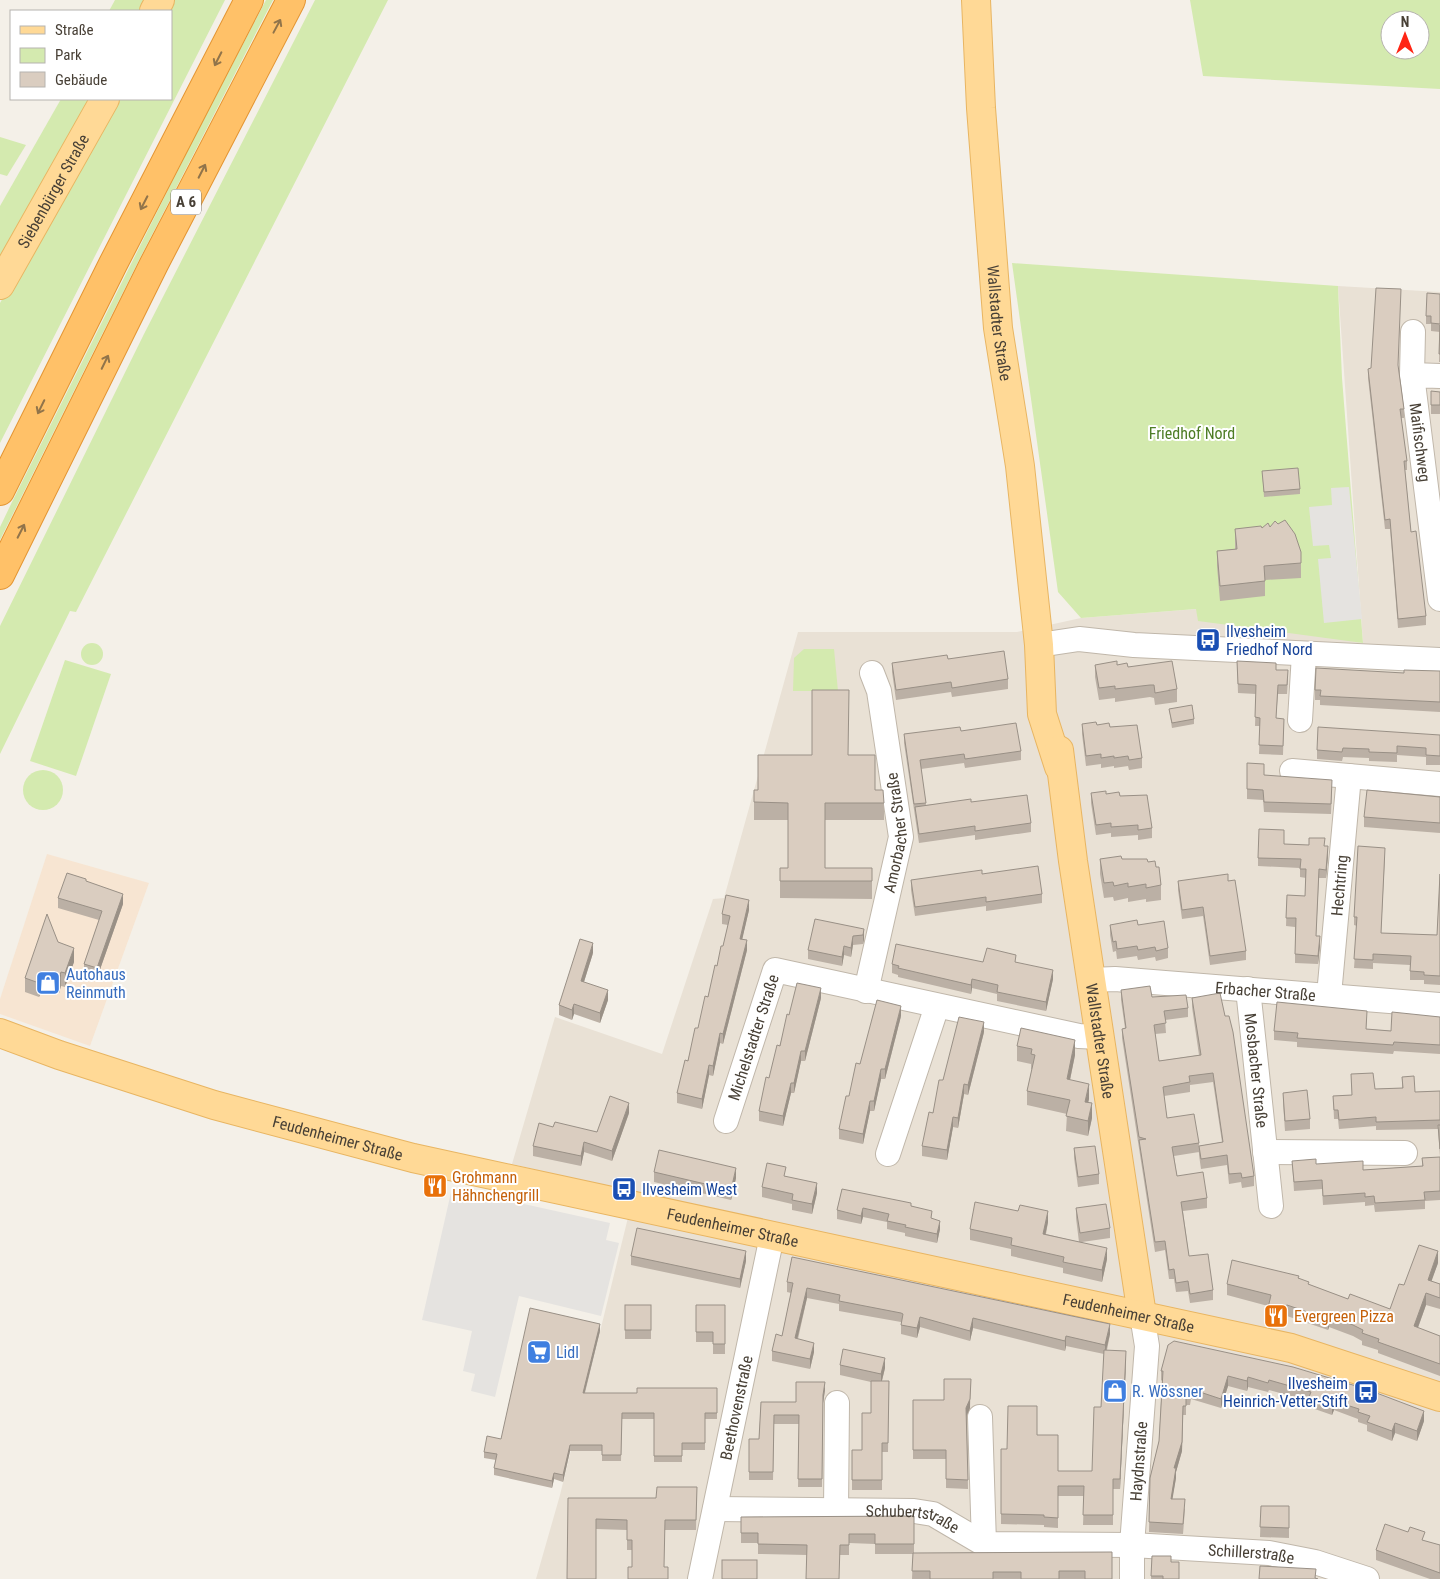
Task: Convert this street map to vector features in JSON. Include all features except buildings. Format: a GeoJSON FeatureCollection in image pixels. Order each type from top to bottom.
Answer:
{"type":"FeatureCollection","features":[{"type":"Feature","properties":{"kind":"highway","name":"A 6"},"geometry":{"type":"LineString","coordinates":[[0,491],[248,0]]}},
{"type":"Feature","properties":{"kind":"highway","name":"A 6"},"geometry":{"type":"LineString","coordinates":[[0,575],[150,272],[291,0]]}},
{"type":"Feature","properties":{"kind":"main road","name":"Wallstadter Straße"},"geometry":{"type":"LineString","coordinates":[[976,0],[981,108],[998,328],[1020,466],[1039,645],[1051,678],[1058,713],[1059,767],[1142,1315]]}},
{"type":"Feature","properties":{"kind":"main road","name":"Siebenbürger Straße"},"geometry":{"type":"LineString","coordinates":[[0,285],[104,100]]}},
{"type":"Feature","properties":{"kind":"main road","name":"Feudenheimer Straße"},"geometry":{"type":"LineString","coordinates":[[0,1034],[153,1086],[296,1127],[445,1165],[1291,1348],[1440,1397]]}},
{"type":"Feature","properties":{"kind":"street","name":"Maifischweg"},"geometry":{"type":"LineString","coordinates":[[1413,332],[1412,375],[1440,600]]}},
{"type":"Feature","properties":{"kind":"street"},"geometry":{"type":"LineString","coordinates":[[1412,375],[1440,376]]}},
{"type":"Feature","properties":{"kind":"street"},"geometry":{"type":"LineString","coordinates":[[1039,645],[1081,654],[1134,645],[1440,660]]}},
{"type":"Feature","properties":{"kind":"street"},"geometry":{"type":"LineString","coordinates":[[1300,720],[1304,654]]}},
{"type":"Feature","properties":{"kind":"street","name":"Amorbacher Straße"},"geometry":{"type":"LineString","coordinates":[[866,991],[901,837],[879,691],[872,673]]}},
{"type":"Feature","properties":{"kind":"street"},"geometry":{"type":"LineString","coordinates":[[1292,771],[1440,784]]}},
{"type":"Feature","properties":{"kind":"street","name":"Hechtring"},"geometry":{"type":"LineString","coordinates":[[1329,996],[1349,776]]}},
{"type":"Feature","properties":{"kind":"street","name":"Michelstadter Straße"},"geometry":{"type":"LineString","coordinates":[[726,1120],[775,970],[1079,1036],[1099,1037]]}},
{"type":"Feature","properties":{"kind":"street","name":"Erbacher Straße"},"geometry":{"type":"LineString","coordinates":[[1091,980],[1115,979],[1440,1005]]}},
{"type":"Feature","properties":{"kind":"street","name":"Mosbacher Straße"},"geometry":{"type":"LineString","coordinates":[[1248,989],[1271,1206]]}},
{"type":"Feature","properties":{"kind":"street"},"geometry":{"type":"LineString","coordinates":[[888,1154],[936,1006]]}},
{"type":"Feature","properties":{"kind":"street","name":"Mosbacher Straße"},"geometry":{"type":"LineString","coordinates":[[1265,1152],[1406,1153]]}},
{"type":"Feature","properties":{"kind":"street","name":"Beethovenstraße"},"geometry":{"type":"LineString","coordinates":[[700,1579],[772,1236]]}},
{"type":"Feature","properties":{"kind":"street","name":"Haydnstraße"},"geometry":{"type":"LineString","coordinates":[[1132,1579],[1132,1545],[1147,1346],[1142,1315]]}},
{"type":"Feature","properties":{"kind":"street"},"geometry":{"type":"LineString","coordinates":[[836,1510],[837,1404]]}},
{"type":"Feature","properties":{"kind":"street","name":"Schubertstraße"},"geometry":{"type":"LineString","coordinates":[[980,1417],[984,1544]]}},
{"type":"Feature","properties":{"kind":"street","name":"Schubertstraße"},"geometry":{"type":"LineString","coordinates":[[714,1509],[914,1511],[933,1514],[984,1544]]}},
{"type":"Feature","properties":{"kind":"street"},"geometry":{"type":"LineString","coordinates":[[984,1544],[1132,1545]]}},
{"type":"Feature","properties":{"kind":"street","name":"Schillerstraße"},"geometry":{"type":"LineString","coordinates":[[1132,1545],[1269,1553],[1315,1562],[1367,1579]]}},
{"type":"Feature","properties":{"kind":"shaded area"},"geometry":{"type":"Polygon","coordinates":[[[1338,286],[1440,292],[1440,1579],[536,1579],[560,1495],[634,1193],[512,1164],[555,1017],[662,1054],[713,899],[724,898],[798,632],[1017,632],[1081,618],[1197,609],[1363,643],[1338,286]]]}},
{"type":"Feature","properties":{"kind":"shaded area"},"geometry":{"type":"Polygon","coordinates":[[[1349,487],[1362,619],[1324,623],[1318,559],[1331,558],[1329,545],[1313,546],[1309,507],[1332,505],[1331,488],[1349,487]]]}},
{"type":"Feature","properties":{"kind":"shaded area"},"geometry":{"type":"Polygon","coordinates":[[[47,854],[149,883],[90,1046],[0,1014],[0,999],[47,854]]]}},
{"type":"Feature","properties":{"kind":"shaded area"},"geometry":{"type":"Polygon","coordinates":[[[452,1188],[610,1223],[606,1240],[619,1243],[601,1316],[519,1296],[495,1397],[471,1391],[475,1374],[463,1371],[472,1331],[422,1320],[452,1188]]]}},
{"type":"Feature","properties":{"kind":"green space"},"geometry":{"type":"Polygon","coordinates":[[[115,0],[150,0],[145,10],[110,10],[115,0]]]}},
{"type":"Feature","properties":{"kind":"green space"},"geometry":{"type":"Polygon","coordinates":[[[171,0],[225,0],[0,443],[0,303],[114,100],[172,100],[172,10],[166,10],[171,0]]]}},
{"type":"Feature","properties":{"kind":"green space"},"geometry":{"type":"Polygon","coordinates":[[[266,0],[273,0],[139,260],[0,540],[0,527],[12,502],[193,140],[266,0]]]}},
{"type":"Feature","properties":{"kind":"green space"},"geometry":{"type":"Polygon","coordinates":[[[315,0],[388,0],[76,612],[70,611],[0,754],[0,626],[144,334],[315,0]]]}},
{"type":"Feature","properties":{"kind":"green space"},"geometry":{"type":"Polygon","coordinates":[[[1190,0],[1440,0],[1440,89],[1203,76],[1190,0]]]}},
{"type":"Feature","properties":{"kind":"green space"},"geometry":{"type":"Polygon","coordinates":[[[60,100],[94,100],[0,267],[0,206],[60,100]]]}},
{"type":"Feature","properties":{"kind":"green space"},"geometry":{"type":"Polygon","coordinates":[[[0,137],[26,145],[7,176],[0,174],[0,137]]]}},
{"type":"Feature","properties":{"kind":"green space","name":"Friedhof Nord"},"geometry":{"type":"Polygon","coordinates":[[[1012,263],[1338,286],[1342,378],[1363,643],[1198,621],[1196,609],[1081,618],[1058,592],[1012,263]]]}},
{"type":"Feature","properties":{"kind":"green space"},"geometry":{"type":"Polygon","coordinates":[[[92,643],[100,646],[103,654],[100,662],[92,665],[84,662],[81,654],[84,646],[92,643]]]}},
{"type":"Feature","properties":{"kind":"green space"},"geometry":{"type":"Polygon","coordinates":[[[804,649],[834,649],[838,691],[793,691],[794,658],[804,649]]]}},
{"type":"Feature","properties":{"kind":"green space"},"geometry":{"type":"Polygon","coordinates":[[[65,660],[111,674],[76,776],[30,761],[65,660]]]}},
{"type":"Feature","properties":{"kind":"green space"},"geometry":{"type":"Polygon","coordinates":[[[47,770],[54,773],[60,779],[63,790],[62,798],[54,807],[47,810],[39,810],[32,807],[24,798],[23,786],[26,779],[35,771],[47,770]]]}},
{"type":"Feature","properties":{"kind":"place","name":"Ilvesheim Friedhof Nord"},"geometry":{"type":"Point","coordinates":[1208,640]}},
{"type":"Feature","properties":{"kind":"place","name":"Autohaus Reinmuth"},"geometry":{"type":"Point","coordinates":[48,983]}},
{"type":"Feature","properties":{"kind":"place","name":"Grohmann Hähnchengrill"},"geometry":{"type":"Point","coordinates":[435,1186]}},
{"type":"Feature","properties":{"kind":"place","name":"Ilvesheim West"},"geometry":{"type":"Point","coordinates":[624,1189]}},
{"type":"Feature","properties":{"kind":"place","name":"Evergreen Pizza"},"geometry":{"type":"Point","coordinates":[1276,1316]}},
{"type":"Feature","properties":{"kind":"place","name":"Lidl"},"geometry":{"type":"Point","coordinates":[539,1352]}},
{"type":"Feature","properties":{"kind":"place","name":"R. Wössner"},"geometry":{"type":"Point","coordinates":[1115,1391]}},
{"type":"Feature","properties":{"kind":"place","name":"Ilvesheim Heinrich-Vetter-Stift"},"geometry":{"type":"Point","coordinates":[1366,1392]}}]}
